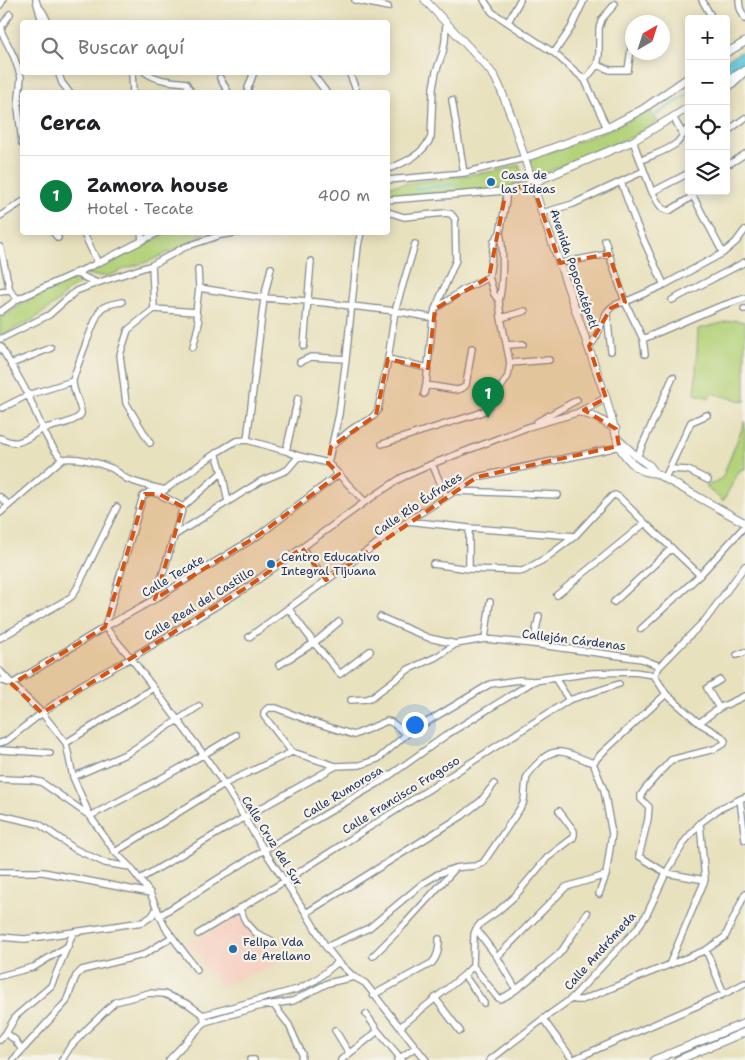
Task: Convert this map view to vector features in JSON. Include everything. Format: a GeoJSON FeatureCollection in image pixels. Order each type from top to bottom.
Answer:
{"type":"FeatureCollection","features":[{"type":"Feature","properties":{"kind":"main road","name":"Avenida Popocatépetl"},"geometry":{"type":"LineString","coordinates":[[424,0],[495,77],[512,118],[542,214],[620,443]]}},
{"type":"Feature","properties":{"kind":"main road"},"geometry":{"type":"LineString","coordinates":[[730,51],[745,42]]}},
{"type":"Feature","properties":{"kind":"main road"},"geometry":{"type":"LineString","coordinates":[[730,79],[745,71]]}},
{"type":"Feature","properties":{"kind":"main road"},"geometry":{"type":"LineString","coordinates":[[525,158],[607,128],[643,109],[685,81]]}},
{"type":"Feature","properties":{"kind":"main road"},"geometry":{"type":"LineString","coordinates":[[532,183],[633,141],[685,110]]}},
{"type":"Feature","properties":{"kind":"main road"},"geometry":{"type":"LineString","coordinates":[[580,412],[606,398]]}},
{"type":"Feature","properties":{"kind":"main road"},"geometry":{"type":"LineString","coordinates":[[580,412],[597,418],[616,429]]}},
{"type":"Feature","properties":{"kind":"main road"},"geometry":{"type":"LineString","coordinates":[[620,443],[665,478],[745,524]]}},
{"type":"Feature","properties":{"kind":"main road"},"geometry":{"type":"LineString","coordinates":[[620,443],[622,453],[632,464],[646,472],[656,472]]}},
{"type":"Feature","properties":{"kind":"main road"},"geometry":{"type":"LineString","coordinates":[[654,1060],[745,1023]]}},
{"type":"Feature","properties":{"kind":"main road"},"geometry":{"type":"LineString","coordinates":[[678,1060],[745,1032]]}},
{"type":"Feature","properties":{"kind":"street"},"geometry":{"type":"LineString","coordinates":[[0,5],[2,0]]}},
{"type":"Feature","properties":{"kind":"street"},"geometry":{"type":"LineString","coordinates":[[355,0],[388,7]]}},
{"type":"Feature","properties":{"kind":"street"},"geometry":{"type":"LineString","coordinates":[[484,0],[492,12],[554,53],[585,80],[607,128]]}},
{"type":"Feature","properties":{"kind":"street"},"geometry":{"type":"LineString","coordinates":[[508,22],[520,0]]}},
{"type":"Feature","properties":{"kind":"street"},"geometry":{"type":"LineString","coordinates":[[554,53],[571,28],[584,0]]}},
{"type":"Feature","properties":{"kind":"street"},"geometry":{"type":"LineString","coordinates":[[702,0],[710,15]]}},
{"type":"Feature","properties":{"kind":"street"},"geometry":{"type":"LineString","coordinates":[[739,0],[745,20]]}},
{"type":"Feature","properties":{"kind":"street"},"geometry":{"type":"LineString","coordinates":[[36,2],[41,20]]}},
{"type":"Feature","properties":{"kind":"street"},"geometry":{"type":"LineString","coordinates":[[36,2],[47,20]]}},
{"type":"Feature","properties":{"kind":"street"},"geometry":{"type":"LineString","coordinates":[[585,80],[597,65],[599,28],[602,19],[615,4]]}},
{"type":"Feature","properties":{"kind":"street"},"geometry":{"type":"LineString","coordinates":[[10,14],[1,31],[20,74]]}},
{"type":"Feature","properties":{"kind":"street"},"geometry":{"type":"LineString","coordinates":[[390,168],[410,159],[424,148],[431,136],[433,88],[443,52],[446,23]]}},
{"type":"Feature","properties":{"kind":"street"},"geometry":{"type":"LineString","coordinates":[[597,65],[610,70],[628,70],[629,60]]}},
{"type":"Feature","properties":{"kind":"street"},"geometry":{"type":"LineString","coordinates":[[730,86],[745,71]]}},
{"type":"Feature","properties":{"kind":"street"},"geometry":{"type":"LineString","coordinates":[[20,75],[18,107],[20,125]]}},
{"type":"Feature","properties":{"kind":"street"},"geometry":{"type":"LineString","coordinates":[[59,75],[67,90]]}},
{"type":"Feature","properties":{"kind":"street"},"geometry":{"type":"LineString","coordinates":[[132,75],[133,90]]}},
{"type":"Feature","properties":{"kind":"street"},"geometry":{"type":"LineString","coordinates":[[149,75],[169,82],[186,83],[190,90]]}},
{"type":"Feature","properties":{"kind":"street"},"geometry":{"type":"LineString","coordinates":[[249,90],[253,75]]}},
{"type":"Feature","properties":{"kind":"street"},"geometry":{"type":"LineString","coordinates":[[313,75],[324,90]]}},
{"type":"Feature","properties":{"kind":"street"},"geometry":{"type":"LineString","coordinates":[[350,75],[356,90]]}},
{"type":"Feature","properties":{"kind":"street"},"geometry":{"type":"LineString","coordinates":[[220,78],[227,90]]}},
{"type":"Feature","properties":{"kind":"street"},"geometry":{"type":"LineString","coordinates":[[452,100],[464,173]]}},
{"type":"Feature","properties":{"kind":"street"},"geometry":{"type":"LineString","coordinates":[[674,118],[683,134]]}},
{"type":"Feature","properties":{"kind":"street"},"geometry":{"type":"LineString","coordinates":[[730,129],[745,118]]}},
{"type":"Feature","properties":{"kind":"street"},"geometry":{"type":"LineString","coordinates":[[641,160],[666,150],[678,142],[685,132]]}},
{"type":"Feature","properties":{"kind":"street"},"geometry":{"type":"LineString","coordinates":[[633,141],[652,192],[663,210],[669,211],[693,196],[723,253]]}},
{"type":"Feature","properties":{"kind":"street"},"geometry":{"type":"LineString","coordinates":[[732,163],[745,154]]}},
{"type":"Feature","properties":{"kind":"street"},"geometry":{"type":"LineString","coordinates":[[390,180],[464,173],[525,158]]}},
{"type":"Feature","properties":{"kind":"street"},"geometry":{"type":"LineString","coordinates":[[542,214],[573,204],[644,171]]}},
{"type":"Feature","properties":{"kind":"street"},"geometry":{"type":"LineString","coordinates":[[652,192],[685,175]]}},
{"type":"Feature","properties":{"kind":"street"},"geometry":{"type":"LineString","coordinates":[[621,182],[635,221],[664,285]]}},
{"type":"Feature","properties":{"kind":"street"},"geometry":{"type":"LineString","coordinates":[[390,200],[506,191],[532,183]]}},
{"type":"Feature","properties":{"kind":"street"},"geometry":{"type":"LineString","coordinates":[[382,444],[484,411],[490,405],[508,376],[510,364],[508,345],[500,301],[502,293],[502,242],[500,233],[506,191]]}},
{"type":"Feature","properties":{"kind":"street"},"geometry":{"type":"LineString","coordinates":[[0,216],[20,203]]}},
{"type":"Feature","properties":{"kind":"street"},"geometry":{"type":"LineString","coordinates":[[390,212],[404,216],[445,213],[451,214],[455,219],[456,260],[435,309],[424,394]]}},
{"type":"Feature","properties":{"kind":"street"},"geometry":{"type":"LineString","coordinates":[[588,346],[596,338],[602,320],[615,305],[664,285],[723,253],[736,242],[745,230]]}},
{"type":"Feature","properties":{"kind":"street"},"geometry":{"type":"LineString","coordinates":[[500,233],[494,241],[489,277],[494,294],[500,301]]}},
{"type":"Feature","properties":{"kind":"street"},"geometry":{"type":"LineString","coordinates":[[84,235],[98,263]]}},
{"type":"Feature","properties":{"kind":"street"},"geometry":{"type":"LineString","coordinates":[[141,235],[142,241]]}},
{"type":"Feature","properties":{"kind":"street"},"geometry":{"type":"LineString","coordinates":[[0,312],[18,299],[98,263],[153,235]]}},
{"type":"Feature","properties":{"kind":"street"},"geometry":{"type":"LineString","coordinates":[[0,339],[49,315],[76,291],[152,266],[185,247],[221,235]]}},
{"type":"Feature","properties":{"kind":"street"},"geometry":{"type":"LineString","coordinates":[[328,463],[339,414],[360,235]]}},
{"type":"Feature","properties":{"kind":"street"},"geometry":{"type":"LineString","coordinates":[[605,240],[625,302],[643,339],[645,354]]}},
{"type":"Feature","properties":{"kind":"street"},"geometry":{"type":"LineString","coordinates":[[331,447],[354,428],[376,415],[380,406],[395,311],[415,244]]}},
{"type":"Feature","properties":{"kind":"street"},"geometry":{"type":"LineString","coordinates":[[0,247],[10,291],[18,299]]}},
{"type":"Feature","properties":{"kind":"street"},"geometry":{"type":"LineString","coordinates":[[560,263],[609,254]]}},
{"type":"Feature","properties":{"kind":"street"},"geometry":{"type":"LineString","coordinates":[[304,346],[311,261]]}},
{"type":"Feature","properties":{"kind":"street"},"geometry":{"type":"LineString","coordinates":[[672,300],[745,262]]}},
{"type":"Feature","properties":{"kind":"street"},"geometry":{"type":"LineString","coordinates":[[152,266],[154,310]]}},
{"type":"Feature","properties":{"kind":"street"},"geometry":{"type":"LineString","coordinates":[[247,440],[264,298],[271,268]]}},
{"type":"Feature","properties":{"kind":"street"},"geometry":{"type":"LineString","coordinates":[[193,347],[198,323],[196,312],[199,288],[198,269]]}},
{"type":"Feature","properties":{"kind":"street"},"geometry":{"type":"LineString","coordinates":[[75,273],[97,283]]}},
{"type":"Feature","properties":{"kind":"street"},"geometry":{"type":"LineString","coordinates":[[435,309],[463,290],[489,277]]}},
{"type":"Feature","properties":{"kind":"street"},"geometry":{"type":"LineString","coordinates":[[199,288],[264,298],[351,305],[433,318]]}},
{"type":"Feature","properties":{"kind":"street"},"geometry":{"type":"LineString","coordinates":[[0,292],[10,291]]}},
{"type":"Feature","properties":{"kind":"street"},"geometry":{"type":"LineString","coordinates":[[643,339],[718,307],[745,298]]}},
{"type":"Feature","properties":{"kind":"street"},"geometry":{"type":"LineString","coordinates":[[0,438],[10,442],[21,441],[42,429],[76,420],[81,410],[75,395],[73,381],[82,355],[100,310],[108,305],[122,302]]}},
{"type":"Feature","properties":{"kind":"street"},"geometry":{"type":"LineString","coordinates":[[150,443],[126,403],[120,355],[128,330],[154,310],[196,312]]}},
{"type":"Feature","properties":{"kind":"street"},"geometry":{"type":"LineString","coordinates":[[502,318],[525,311]]}},
{"type":"Feature","properties":{"kind":"street"},"geometry":{"type":"LineString","coordinates":[[607,313],[611,351]]}},
{"type":"Feature","properties":{"kind":"street"},"geometry":{"type":"LineString","coordinates":[[508,345],[523,344]]}},
{"type":"Feature","properties":{"kind":"street"},"geometry":{"type":"LineString","coordinates":[[0,346],[28,396],[42,429],[56,453],[62,459]]}},
{"type":"Feature","properties":{"kind":"street"},"geometry":{"type":"LineString","coordinates":[[11,364],[51,348]]}},
{"type":"Feature","properties":{"kind":"street"},"geometry":{"type":"LineString","coordinates":[[426,386],[457,390],[463,388],[466,385],[472,348]]}},
{"type":"Feature","properties":{"kind":"street"},"geometry":{"type":"LineString","coordinates":[[300,362],[311,358],[346,359]]}},
{"type":"Feature","properties":{"kind":"street"},"geometry":{"type":"LineString","coordinates":[[388,360],[428,368]]}},
{"type":"Feature","properties":{"kind":"street"},"geometry":{"type":"LineString","coordinates":[[510,364],[549,360]]}},
{"type":"Feature","properties":{"kind":"street"},"geometry":{"type":"LineString","coordinates":[[637,457],[673,377]]}},
{"type":"Feature","properties":{"kind":"street"},"geometry":{"type":"LineString","coordinates":[[2,408],[28,396],[73,381]]}},
{"type":"Feature","properties":{"kind":"street"},"geometry":{"type":"LineString","coordinates":[[286,451],[298,398]]}},
{"type":"Feature","properties":{"kind":"street"},"geometry":{"type":"LineString","coordinates":[[528,427],[577,400]]}},
{"type":"Feature","properties":{"kind":"street","name":"Calle Real del Castillo"},"geometry":{"type":"LineString","coordinates":[[0,743],[6,741],[42,712],[81,685],[131,658],[249,586],[401,478],[528,427],[580,412]]}},
{"type":"Feature","properties":{"kind":"street"},"geometry":{"type":"LineString","coordinates":[[665,478],[691,422],[707,415]]}},
{"type":"Feature","properties":{"kind":"street"},"geometry":{"type":"LineString","coordinates":[[159,494],[216,454],[236,442],[247,440],[328,463],[365,502]]}},
{"type":"Feature","properties":{"kind":"street","name":"Calle Río Éufrates"},"geometry":{"type":"LineString","coordinates":[[249,637],[408,522],[478,477],[620,443]]}},
{"type":"Feature","properties":{"kind":"street"},"geometry":{"type":"LineString","coordinates":[[216,454],[228,502]]}},
{"type":"Feature","properties":{"kind":"street"},"geometry":{"type":"LineString","coordinates":[[175,535],[261,481],[287,470],[300,456]]}},
{"type":"Feature","properties":{"kind":"street"},"geometry":{"type":"LineString","coordinates":[[0,513],[62,459],[81,459],[103,465],[140,484],[165,490]]}},
{"type":"Feature","properties":{"kind":"street"},"geometry":{"type":"LineString","coordinates":[[432,464],[446,496]]}},
{"type":"Feature","properties":{"kind":"street"},"geometry":{"type":"LineString","coordinates":[[670,469],[688,470],[708,480]]}},
{"type":"Feature","properties":{"kind":"street"},"geometry":{"type":"LineString","coordinates":[[155,599],[183,506],[222,472]]}},
{"type":"Feature","properties":{"kind":"street","name":"Calle Tecate"},"geometry":{"type":"LineString","coordinates":[[12,684],[259,535],[339,474]]}},
{"type":"Feature","properties":{"kind":"street"},"geometry":{"type":"LineString","coordinates":[[455,491],[558,495]]}},
{"type":"Feature","properties":{"kind":"street"},"geometry":{"type":"LineString","coordinates":[[105,627],[145,494],[149,492],[159,494],[183,506]]}},
{"type":"Feature","properties":{"kind":"street"},"geometry":{"type":"LineString","coordinates":[[433,564],[469,569],[523,571],[546,558],[575,536],[615,495],[700,575]]}},
{"type":"Feature","properties":{"kind":"street"},"geometry":{"type":"LineString","coordinates":[[0,497],[9,505]]}},
{"type":"Feature","properties":{"kind":"street"},"geometry":{"type":"LineString","coordinates":[[0,638],[72,596],[117,507]]}},
{"type":"Feature","properties":{"kind":"street"},"geometry":{"type":"LineString","coordinates":[[408,522],[575,536]]}},
{"type":"Feature","properties":{"kind":"street"},"geometry":{"type":"LineString","coordinates":[[557,595],[645,523]]}},
{"type":"Feature","properties":{"kind":"street"},"geometry":{"type":"LineString","coordinates":[[641,629],[700,575],[745,524]]}},
{"type":"Feature","properties":{"kind":"street"},"geometry":{"type":"LineString","coordinates":[[469,569],[470,528]]}},
{"type":"Feature","properties":{"kind":"street"},"geometry":{"type":"LineString","coordinates":[[302,548],[326,580]]}},
{"type":"Feature","properties":{"kind":"street"},"geometry":{"type":"LineString","coordinates":[[614,602],[672,548]]}},
{"type":"Feature","properties":{"kind":"street"},"geometry":{"type":"LineString","coordinates":[[654,675],[660,666],[706,619],[745,566]]}},
{"type":"Feature","properties":{"kind":"street"},"geometry":{"type":"LineString","coordinates":[[485,639],[490,602]]}},
{"type":"Feature","properties":{"kind":"street"},"geometry":{"type":"LineString","coordinates":[[288,608],[340,674],[370,651]]}},
{"type":"Feature","properties":{"kind":"street"},"geometry":{"type":"LineString","coordinates":[[533,644],[539,616]]}},
{"type":"Feature","properties":{"kind":"street","name":"Callejón Cárdenas"},"geometry":{"type":"LineString","coordinates":[[380,617],[429,638],[456,644],[485,639],[533,644],[642,659],[660,666]]}},
{"type":"Feature","properties":{"kind":"street"},"geometry":{"type":"LineString","coordinates":[[279,665],[314,643],[338,622]]}},
{"type":"Feature","properties":{"kind":"street","name":"Calle Cruz del Sur"},"geometry":{"type":"LineString","coordinates":[[105,627],[131,658],[224,784],[326,946],[338,962],[354,977],[365,983],[426,1060]]}},
{"type":"Feature","properties":{"kind":"street"},"geometry":{"type":"LineString","coordinates":[[351,700],[372,697],[409,670],[436,657],[456,644]]}},
{"type":"Feature","properties":{"kind":"street"},"geometry":{"type":"LineString","coordinates":[[737,655],[745,652]]}},
{"type":"Feature","properties":{"kind":"street"},"geometry":{"type":"LineString","coordinates":[[0,671],[42,712],[66,743],[72,777],[90,816],[114,852],[130,867],[150,893],[159,916],[197,970]]}},
{"type":"Feature","properties":{"kind":"street"},"geometry":{"type":"LineString","coordinates":[[407,734],[387,721],[354,735],[276,708],[268,708],[264,712],[264,716],[292,752],[336,766],[360,765],[378,759],[407,734],[490,684],[519,680],[534,681],[592,673],[634,672],[654,675],[666,694],[725,741],[724,744],[714,749],[671,760],[641,795],[641,799],[649,807],[639,856],[666,873],[705,880]]}},
{"type":"Feature","properties":{"kind":"street"},"geometry":{"type":"LineString","coordinates":[[555,678],[569,700]]}},
{"type":"Feature","properties":{"kind":"street"},"geometry":{"type":"LineString","coordinates":[[0,680],[12,684]]}},
{"type":"Feature","properties":{"kind":"street"},"geometry":{"type":"LineString","coordinates":[[719,708],[707,688],[720,680]]}},
{"type":"Feature","properties":{"kind":"street","name":"Calle Rumorosa"},"geometry":{"type":"LineString","coordinates":[[159,916],[264,850],[382,782],[448,734],[534,681]]}},
{"type":"Feature","properties":{"kind":"street","name":"Calle Francisco Fragoso"},"geometry":{"type":"LineString","coordinates":[[198,934],[285,881],[569,700],[619,684]]}},
{"type":"Feature","properties":{"kind":"street"},"geometry":{"type":"LineString","coordinates":[[66,743],[153,688]]}},
{"type":"Feature","properties":{"kind":"street"},"geometry":{"type":"LineString","coordinates":[[593,763],[666,694]]}},
{"type":"Feature","properties":{"kind":"street"},"geometry":{"type":"LineString","coordinates":[[700,723],[719,708],[745,696]]}},
{"type":"Feature","properties":{"kind":"street"},"geometry":{"type":"LineString","coordinates":[[72,777],[128,753],[198,706]]}},
{"type":"Feature","properties":{"kind":"street"},"geometry":{"type":"LineString","coordinates":[[90,816],[204,756],[236,735]]}},
{"type":"Feature","properties":{"kind":"street"},"geometry":{"type":"LineString","coordinates":[[0,750],[50,753]]}},
{"type":"Feature","properties":{"kind":"street"},"geometry":{"type":"LineString","coordinates":[[114,852],[224,784],[292,752]]}},
{"type":"Feature","properties":{"kind":"street"},"geometry":{"type":"LineString","coordinates":[[326,946],[369,928],[422,884],[438,874],[455,868],[475,866],[482,863],[523,804],[528,776],[540,760],[553,752],[562,752],[593,763],[604,790],[612,834],[606,875],[599,894]]}},
{"type":"Feature","properties":{"kind":"street"},"geometry":{"type":"LineString","coordinates":[[140,879],[336,766]]}},
{"type":"Feature","properties":{"kind":"street"},"geometry":{"type":"LineString","coordinates":[[0,779],[41,782],[90,816]]}},
{"type":"Feature","properties":{"kind":"street"},"geometry":{"type":"LineString","coordinates":[[306,913],[462,816],[481,801],[494,784]]}},
{"type":"Feature","properties":{"kind":"street"},"geometry":{"type":"LineString","coordinates":[[743,798],[745,840]]}},
{"type":"Feature","properties":{"kind":"street","name":"Calle Andrómeda"},"geometry":{"type":"LineString","coordinates":[[490,1060],[572,999],[636,930],[685,841],[700,823],[718,809],[743,798]]}},
{"type":"Feature","properties":{"kind":"street"},"geometry":{"type":"LineString","coordinates":[[559,812],[574,831],[574,836],[546,858],[515,896],[476,929],[474,934],[473,966],[497,998],[503,998],[558,956],[587,913]]}},
{"type":"Feature","properties":{"kind":"street"},"geometry":{"type":"LineString","coordinates":[[0,815],[39,824],[75,849],[105,863],[130,867]]}},
{"type":"Feature","properties":{"kind":"street"},"geometry":{"type":"LineString","coordinates":[[669,965],[705,880],[700,823]]}},
{"type":"Feature","properties":{"kind":"street"},"geometry":{"type":"LineString","coordinates":[[373,956],[455,868]]}},
{"type":"Feature","properties":{"kind":"street"},"geometry":{"type":"LineString","coordinates":[[0,872],[43,872],[150,893]]}},
{"type":"Feature","properties":{"kind":"street"},"geometry":{"type":"LineString","coordinates":[[497,957],[566,887],[606,875]]}},
{"type":"Feature","properties":{"kind":"street"},"geometry":{"type":"LineString","coordinates":[[572,999],[582,1000],[706,950],[725,937],[745,894]]}},
{"type":"Feature","properties":{"kind":"street"},"geometry":{"type":"LineString","coordinates":[[0,937],[24,939],[142,922],[152,916],[157,908]]}},
{"type":"Feature","properties":{"kind":"street"},"geometry":{"type":"LineString","coordinates":[[239,908],[246,922],[256,933],[271,940]]}},
{"type":"Feature","properties":{"kind":"street"},"geometry":{"type":"LineString","coordinates":[[476,929],[497,957],[516,989]]}},
{"type":"Feature","properties":{"kind":"street"},"geometry":{"type":"LineString","coordinates":[[0,1040],[16,1016],[51,986],[73,933]]}},
{"type":"Feature","properties":{"kind":"street"},"geometry":{"type":"LineString","coordinates":[[12,1060],[66,1002],[76,976],[82,970],[143,955],[172,937]]}},
{"type":"Feature","properties":{"kind":"street"},"geometry":{"type":"LineString","coordinates":[[373,995],[432,963],[438,954],[439,939]]}},
{"type":"Feature","properties":{"kind":"street"},"geometry":{"type":"LineString","coordinates":[[0,976],[34,967],[68,946]]}},
{"type":"Feature","properties":{"kind":"street"},"geometry":{"type":"LineString","coordinates":[[706,950],[724,994]]}},
{"type":"Feature","properties":{"kind":"street"},"geometry":{"type":"LineString","coordinates":[[204,1015],[298,989],[316,980],[338,962]]}},
{"type":"Feature","properties":{"kind":"street"},"geometry":{"type":"LineString","coordinates":[[400,1026],[464,976],[473,966]]}},
{"type":"Feature","properties":{"kind":"street"},"geometry":{"type":"LineString","coordinates":[[464,976],[484,1002]]}},
{"type":"Feature","properties":{"kind":"street"},"geometry":{"type":"LineString","coordinates":[[169,1060],[206,1022],[261,1006],[293,1000],[328,983],[354,977]]}},
{"type":"Feature","properties":{"kind":"street"},"geometry":{"type":"LineString","coordinates":[[543,1019],[573,1060],[745,984]]}},
{"type":"Feature","properties":{"kind":"street"},"geometry":{"type":"LineString","coordinates":[[298,989],[302,996]]}},
{"type":"Feature","properties":{"kind":"street"},"geometry":{"type":"LineString","coordinates":[[62,1060],[70,1047],[115,1002],[149,993],[164,994],[188,1004],[204,1015],[206,1022]]}},
{"type":"Feature","properties":{"kind":"street"},"geometry":{"type":"LineString","coordinates":[[436,998],[460,1032]]}},
{"type":"Feature","properties":{"kind":"street"},"geometry":{"type":"LineString","coordinates":[[273,1004],[289,1025],[302,1054],[301,1060]]}},
{"type":"Feature","properties":{"kind":"street"},"geometry":{"type":"LineString","coordinates":[[366,1014],[400,1059],[416,1047]]}},
{"type":"Feature","properties":{"kind":"street"},"geometry":{"type":"LineString","coordinates":[[335,1030],[349,1053]]}},
{"type":"Feature","properties":{"kind":"street"},"geometry":{"type":"LineString","coordinates":[[341,1060],[378,1031]]}},
{"type":"Feature","properties":{"kind":"street"},"geometry":{"type":"LineString","coordinates":[[6,1033],[15,1040],[22,1050]]}},
{"type":"Feature","properties":{"kind":"highlighted area"},"geometry":{"type":"Polygon","coordinates":[[[532,183],[560,263],[609,254],[625,302],[611,308],[589,346],[606,398],[584,410],[616,429],[619,446],[477,477],[326,580],[302,548],[249,586],[42,713],[12,684],[105,627],[145,494],[159,494],[183,507],[155,599],[259,535],[339,474],[328,463],[331,447],[376,415],[388,359],[428,368],[435,309],[489,277],[506,191],[532,183]]]}},
{"type":"Feature","properties":{"kind":"shaded area","name":"Felipa Vda de Arellano"},"geometry":{"type":"Polygon","coordinates":[[[244,912],[259,933],[269,936],[283,962],[220,987],[215,975],[204,969],[202,958],[191,950],[188,943],[193,939],[206,935],[244,912]]]}},
{"type":"Feature","properties":{"kind":"green space"},"geometry":{"type":"Polygon","coordinates":[[[650,111],[658,122],[634,136],[556,168],[537,178],[534,177],[529,165],[531,160],[650,111]]]}},
{"type":"Feature","properties":{"kind":"green space"},"geometry":{"type":"Polygon","coordinates":[[[519,165],[524,182],[503,188],[390,197],[390,186],[496,171],[519,165]]]}},
{"type":"Feature","properties":{"kind":"green space"},"geometry":{"type":"Polygon","coordinates":[[[164,235],[206,235],[150,261],[109,276],[86,274],[164,235]]]}},
{"type":"Feature","properties":{"kind":"green space"},"geometry":{"type":"Polygon","coordinates":[[[68,281],[83,282],[68,290],[59,301],[34,319],[0,336],[0,318],[33,298],[68,281]]]}},
{"type":"Feature","properties":{"kind":"green space"},"geometry":{"type":"Polygon","coordinates":[[[734,320],[745,322],[745,402],[711,393],[709,398],[695,394],[698,329],[734,320]]]}},
{"type":"Feature","properties":{"kind":"green space"},"geometry":{"type":"Polygon","coordinates":[[[745,421],[745,469],[740,470],[723,501],[706,487],[722,478],[745,421]]]}},
{"type":"Feature","properties":{"kind":"water"},"geometry":{"type":"Polygon","coordinates":[[[745,50],[745,62],[730,71],[730,58],[745,50]]]}},
{"type":"Feature","properties":{"kind":"waterway"},"geometry":{"type":"LineString","coordinates":[[654,116],[685,97]]}},
{"type":"Feature","properties":{"kind":"waterway"},"geometry":{"type":"LineString","coordinates":[[415,189],[458,184]]}},
{"type":"Feature","properties":{"kind":"place","name":"Casa de las Ideas"},"geometry":{"type":"Point","coordinates":[491,182]}},
{"type":"Feature","properties":{"kind":"place","name":"Zamora house"},"geometry":{"type":"Point","coordinates":[488,418]}},
{"type":"Feature","properties":{"kind":"place","name":"Centro Educativo Integral Tijuana"},"geometry":{"type":"Point","coordinates":[271,564]}},
{"type":"Feature","properties":{"kind":"place","name":"Felipa Vda de Arellano"},"geometry":{"type":"Point","coordinates":[233,949]}}]}
